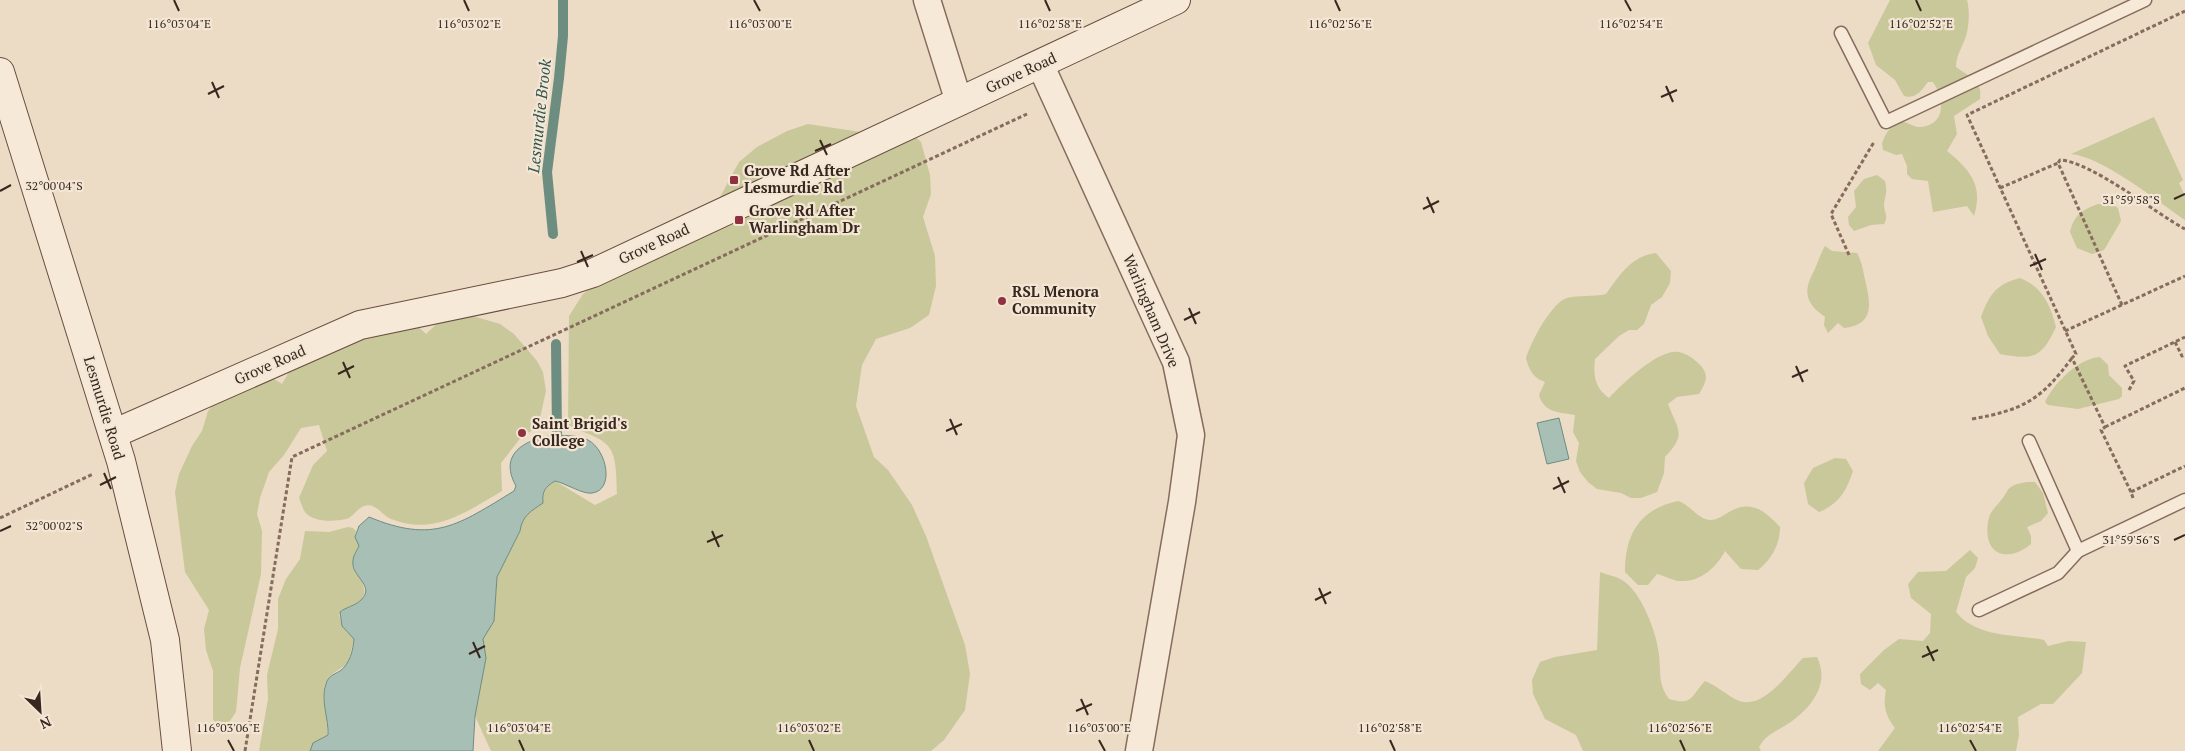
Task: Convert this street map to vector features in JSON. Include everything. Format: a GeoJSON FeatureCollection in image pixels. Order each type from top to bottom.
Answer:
{"type":"FeatureCollection","features":[{"type":"Feature","properties":{"kind":"street"},"geometry":{"type":"LineString","coordinates":[[927,0],[959,102]]}},
{"type":"Feature","properties":{"kind":"street","name":"Grove Road"},"geometry":{"type":"LineString","coordinates":[[113,434],[360,324],[562,283],[592,273],[1176,0]]}},
{"type":"Feature","properties":{"kind":"street","name":"Warlingham Drive"},"geometry":{"type":"LineString","coordinates":[[1040,64],[1176,362],[1191,435],[1182,502],[1139,751]]}},
{"type":"Feature","properties":{"kind":"street","name":"Lesmurdie Road"},"geometry":{"type":"LineString","coordinates":[[0,72],[121,461],[165,640],[177,751]]}},
{"type":"Feature","properties":{"kind":"lane"},"geometry":{"type":"LineString","coordinates":[[1841,33],[1886,122],[2145,0]]}},
{"type":"Feature","properties":{"kind":"lane"},"geometry":{"type":"LineString","coordinates":[[2028,441],[2078,551]]}},
{"type":"Feature","properties":{"kind":"lane"},"geometry":{"type":"LineString","coordinates":[[1979,610],[2058,573],[2078,551],[2185,500]]}},
{"type":"Feature","properties":{"kind":"path"},"geometry":{"type":"LineString","coordinates":[[1972,419],[2005,413],[2034,400],[2055,380],[2076,354],[1967,115],[2185,11]]}},
{"type":"Feature","properties":{"kind":"path"},"geometry":{"type":"LineString","coordinates":[[245,751],[292,456],[1027,114]]}},
{"type":"Feature","properties":{"kind":"path"},"geometry":{"type":"LineString","coordinates":[[1849,255],[1831,214],[1886,122]]}},
{"type":"Feature","properties":{"kind":"path"},"geometry":{"type":"LineString","coordinates":[[2000,188],[2058,163],[2060,160],[2067,160],[2089,170],[2185,229]]}},
{"type":"Feature","properties":{"kind":"path"},"geometry":{"type":"LineString","coordinates":[[2058,163],[2122,304]]}},
{"type":"Feature","properties":{"kind":"path"},"geometry":{"type":"LineString","coordinates":[[2065,331],[2185,276]]}},
{"type":"Feature","properties":{"kind":"path"},"geometry":{"type":"LineString","coordinates":[[2129,390],[2134,381],[2125,366],[2185,337]]}},
{"type":"Feature","properties":{"kind":"path"},"geometry":{"type":"LineString","coordinates":[[2174,342],[2182,356],[2185,355]]}},
{"type":"Feature","properties":{"kind":"path"},"geometry":{"type":"LineString","coordinates":[[2072,358],[2105,427]]}},
{"type":"Feature","properties":{"kind":"path"},"geometry":{"type":"LineString","coordinates":[[2130,492],[2100,430],[2185,388]]}},
{"type":"Feature","properties":{"kind":"path"},"geometry":{"type":"LineString","coordinates":[[0,518],[121,461]]}},
{"type":"Feature","properties":{"kind":"green space"},"geometry":{"type":"Polygon","coordinates":[[[1890,0],[1967,0],[1968,28],[1958,55],[1956,67],[1977,83],[1980,99],[1954,116],[1957,134],[1947,151],[1962,164],[1973,179],[1977,195],[1974,216],[1967,206],[1933,212],[1928,181],[1912,179],[1907,174],[1907,166],[1902,154],[1896,155],[1883,150],[1882,143],[1893,125],[1904,122],[1918,127],[1930,125],[1936,121],[1941,109],[1939,95],[1933,82],[1928,82],[1915,95],[1904,96],[1895,80],[1876,65],[1868,43],[1890,0]]]}},
{"type":"Feature","properties":{"kind":"green space"},"geometry":{"type":"Polygon","coordinates":[[[2154,117],[2183,180],[2179,183],[2185,196],[2185,220],[2114,171],[2084,157],[2071,154],[2154,117]]]}},
{"type":"Feature","properties":{"kind":"green space"},"geometry":{"type":"Polygon","coordinates":[[[808,124],[867,133],[904,126],[921,142],[930,175],[931,194],[923,217],[935,256],[936,286],[929,315],[910,328],[876,339],[862,365],[856,406],[874,457],[888,470],[912,505],[926,536],[965,645],[970,674],[965,710],[944,740],[931,751],[491,751],[475,716],[486,658],[483,639],[494,621],[497,577],[523,521],[531,511],[543,503],[545,490],[555,481],[595,505],[617,494],[615,465],[609,448],[595,437],[568,426],[569,316],[583,294],[616,267],[713,210],[739,162],[757,147],[787,131],[808,124]]]}},
{"type":"Feature","properties":{"kind":"green space"},"geometry":{"type":"Polygon","coordinates":[[[1877,175],[1885,181],[1886,185],[1884,205],[1886,217],[1884,224],[1871,225],[1854,231],[1849,225],[1848,217],[1856,207],[1854,191],[1864,179],[1877,175]]]}},
{"type":"Feature","properties":{"kind":"green space"},"geometry":{"type":"Polygon","coordinates":[[[2098,204],[2113,205],[2118,208],[2121,221],[2104,250],[2092,254],[2077,248],[2070,232],[2076,217],[2098,204]]]}},
{"type":"Feature","properties":{"kind":"green space"},"geometry":{"type":"Polygon","coordinates":[[[1825,246],[1832,251],[1857,253],[1863,268],[1869,300],[1868,313],[1865,319],[1853,326],[1844,328],[1838,323],[1828,333],[1824,325],[1825,317],[1813,307],[1807,291],[1810,278],[1825,246]]]}},
{"type":"Feature","properties":{"kind":"green space"},"geometry":{"type":"Polygon","coordinates":[[[1656,253],[1671,271],[1670,283],[1662,297],[1651,305],[1644,324],[1637,330],[1629,330],[1619,336],[1595,359],[1594,371],[1596,381],[1604,394],[1609,398],[1641,368],[1671,352],[1679,352],[1690,356],[1705,371],[1706,379],[1699,394],[1677,397],[1668,404],[1677,426],[1678,437],[1676,443],[1665,457],[1664,473],[1657,492],[1641,498],[1631,498],[1621,493],[1597,489],[1580,472],[1576,461],[1579,443],[1573,432],[1575,415],[1553,411],[1544,405],[1539,395],[1545,382],[1532,373],[1526,358],[1542,324],[1561,301],[1572,297],[1606,294],[1621,273],[1633,262],[1656,253]]]}},
{"type":"Feature","properties":{"kind":"green space"},"geometry":{"type":"Polygon","coordinates":[[[2020,278],[2034,286],[2044,297],[2056,327],[2046,346],[2035,355],[2028,357],[2000,354],[1988,336],[1981,317],[1987,302],[1999,287],[2020,278]]]}},
{"type":"Feature","properties":{"kind":"green space"},"geometry":{"type":"Polygon","coordinates":[[[466,314],[500,324],[514,334],[537,361],[543,372],[546,391],[539,422],[533,430],[522,436],[501,463],[502,491],[462,514],[436,523],[407,524],[391,519],[375,507],[368,505],[362,507],[349,518],[332,521],[319,520],[305,512],[299,498],[313,465],[327,451],[319,425],[301,428],[284,455],[269,472],[260,498],[257,514],[262,531],[261,574],[240,668],[236,712],[221,734],[213,719],[213,671],[206,650],[204,629],[209,610],[185,572],[175,492],[179,474],[192,446],[202,431],[208,411],[225,392],[271,377],[282,384],[292,367],[410,319],[426,334],[442,319],[466,314]]]}},
{"type":"Feature","properties":{"kind":"green space"},"geometry":{"type":"Polygon","coordinates":[[[2100,357],[2108,365],[2109,375],[2122,388],[2122,396],[2119,399],[2078,409],[2048,405],[2045,402],[2054,387],[2068,373],[2092,358],[2100,357]]]}},
{"type":"Feature","properties":{"kind":"green space"},"geometry":{"type":"Polygon","coordinates":[[[1835,458],[1846,459],[1853,471],[1848,484],[1837,501],[1819,512],[1808,504],[1804,483],[1813,468],[1835,458]]]}},
{"type":"Feature","properties":{"kind":"green space"},"geometry":{"type":"Polygon","coordinates":[[[2035,482],[2043,493],[2048,513],[2041,521],[2027,527],[2031,536],[2031,544],[2014,553],[1999,553],[1993,549],[1989,542],[1987,533],[1990,515],[2010,488],[2016,484],[2035,482]]]}},
{"type":"Feature","properties":{"kind":"green space"},"geometry":{"type":"Polygon","coordinates":[[[1678,501],[1702,518],[1711,520],[1737,508],[1751,507],[1763,512],[1780,527],[1779,539],[1774,551],[1758,570],[1741,569],[1725,551],[1714,567],[1697,578],[1680,581],[1657,574],[1648,585],[1638,585],[1625,572],[1628,546],[1632,535],[1637,525],[1654,510],[1678,501]]]}},
{"type":"Feature","properties":{"kind":"green space"},"geometry":{"type":"Polygon","coordinates":[[[348,527],[356,531],[355,537],[359,544],[353,567],[362,583],[364,593],[363,598],[359,602],[344,609],[339,615],[342,626],[354,639],[348,663],[329,677],[324,690],[327,735],[317,741],[310,751],[259,751],[268,699],[267,675],[278,629],[278,599],[286,579],[300,559],[305,531],[329,532],[348,527]]]}},
{"type":"Feature","properties":{"kind":"green space"},"geometry":{"type":"Polygon","coordinates":[[[1970,550],[1978,558],[1975,568],[1966,577],[1956,612],[1974,626],[1985,631],[2044,640],[2048,646],[2068,641],[2086,642],[2082,673],[2053,704],[2041,704],[2018,717],[2019,735],[2016,751],[1878,751],[1895,728],[1886,710],[1886,690],[1878,683],[1870,690],[1861,684],[1860,674],[1884,650],[1899,639],[1923,641],[1930,633],[1931,614],[1911,598],[1908,584],[1918,572],[1946,571],[1970,550]]]}},
{"type":"Feature","properties":{"kind":"green space"},"geometry":{"type":"Polygon","coordinates":[[[1600,572],[1622,580],[1642,603],[1652,625],[1658,646],[1663,688],[1669,699],[1683,701],[1691,698],[1705,681],[1735,699],[1745,702],[1754,701],[1764,697],[1773,690],[1803,658],[1817,657],[1821,675],[1818,691],[1803,712],[1767,737],[1759,747],[1761,751],[1583,751],[1576,735],[1545,719],[1533,694],[1532,680],[1540,662],[1555,657],[1597,650],[1600,572]]]}},
{"type":"Feature","properties":{"kind":"shaded area"},"geometry":{"type":"Polygon","coordinates":[[[1559,418],[1569,459],[1547,464],[1537,423],[1559,418]]]}},
{"type":"Feature","properties":{"kind":"shaded area"},"geometry":{"type":"Polygon","coordinates":[[[557,435],[581,437],[595,445],[604,460],[606,478],[604,485],[592,493],[584,492],[555,481],[545,490],[543,503],[531,511],[523,521],[497,577],[494,621],[483,639],[486,658],[475,716],[473,751],[310,751],[313,743],[328,735],[324,703],[324,690],[327,681],[329,677],[346,665],[353,648],[354,639],[342,626],[340,612],[359,602],[366,591],[353,565],[359,546],[355,537],[359,526],[369,517],[392,525],[429,530],[461,521],[514,491],[516,486],[511,474],[510,464],[518,449],[536,439],[557,435]]]}},
{"type":"Feature","properties":{"kind":"waterway","name":"Lesmurdie Brook"},"geometry":{"type":"LineString","coordinates":[[553,234],[547,172],[563,36],[563,0]]}},
{"type":"Feature","properties":{"kind":"waterway","name":"Lesmurdie Brook"},"geometry":{"type":"LineString","coordinates":[[556,344],[557,435]]}},
{"type":"Feature","properties":{"kind":"place","name":"Grove Rd After Lesmurdie Rd"},"geometry":{"type":"Point","coordinates":[734,180]}},
{"type":"Feature","properties":{"kind":"place","name":"Grove Rd After Warlingham Dr"},"geometry":{"type":"Point","coordinates":[739,220]}},
{"type":"Feature","properties":{"kind":"place","name":"RSL Menora Community"},"geometry":{"type":"Point","coordinates":[1002,301]}},
{"type":"Feature","properties":{"kind":"place","name":"Saint Brigid's College"},"geometry":{"type":"Point","coordinates":[522,433]}}]}
